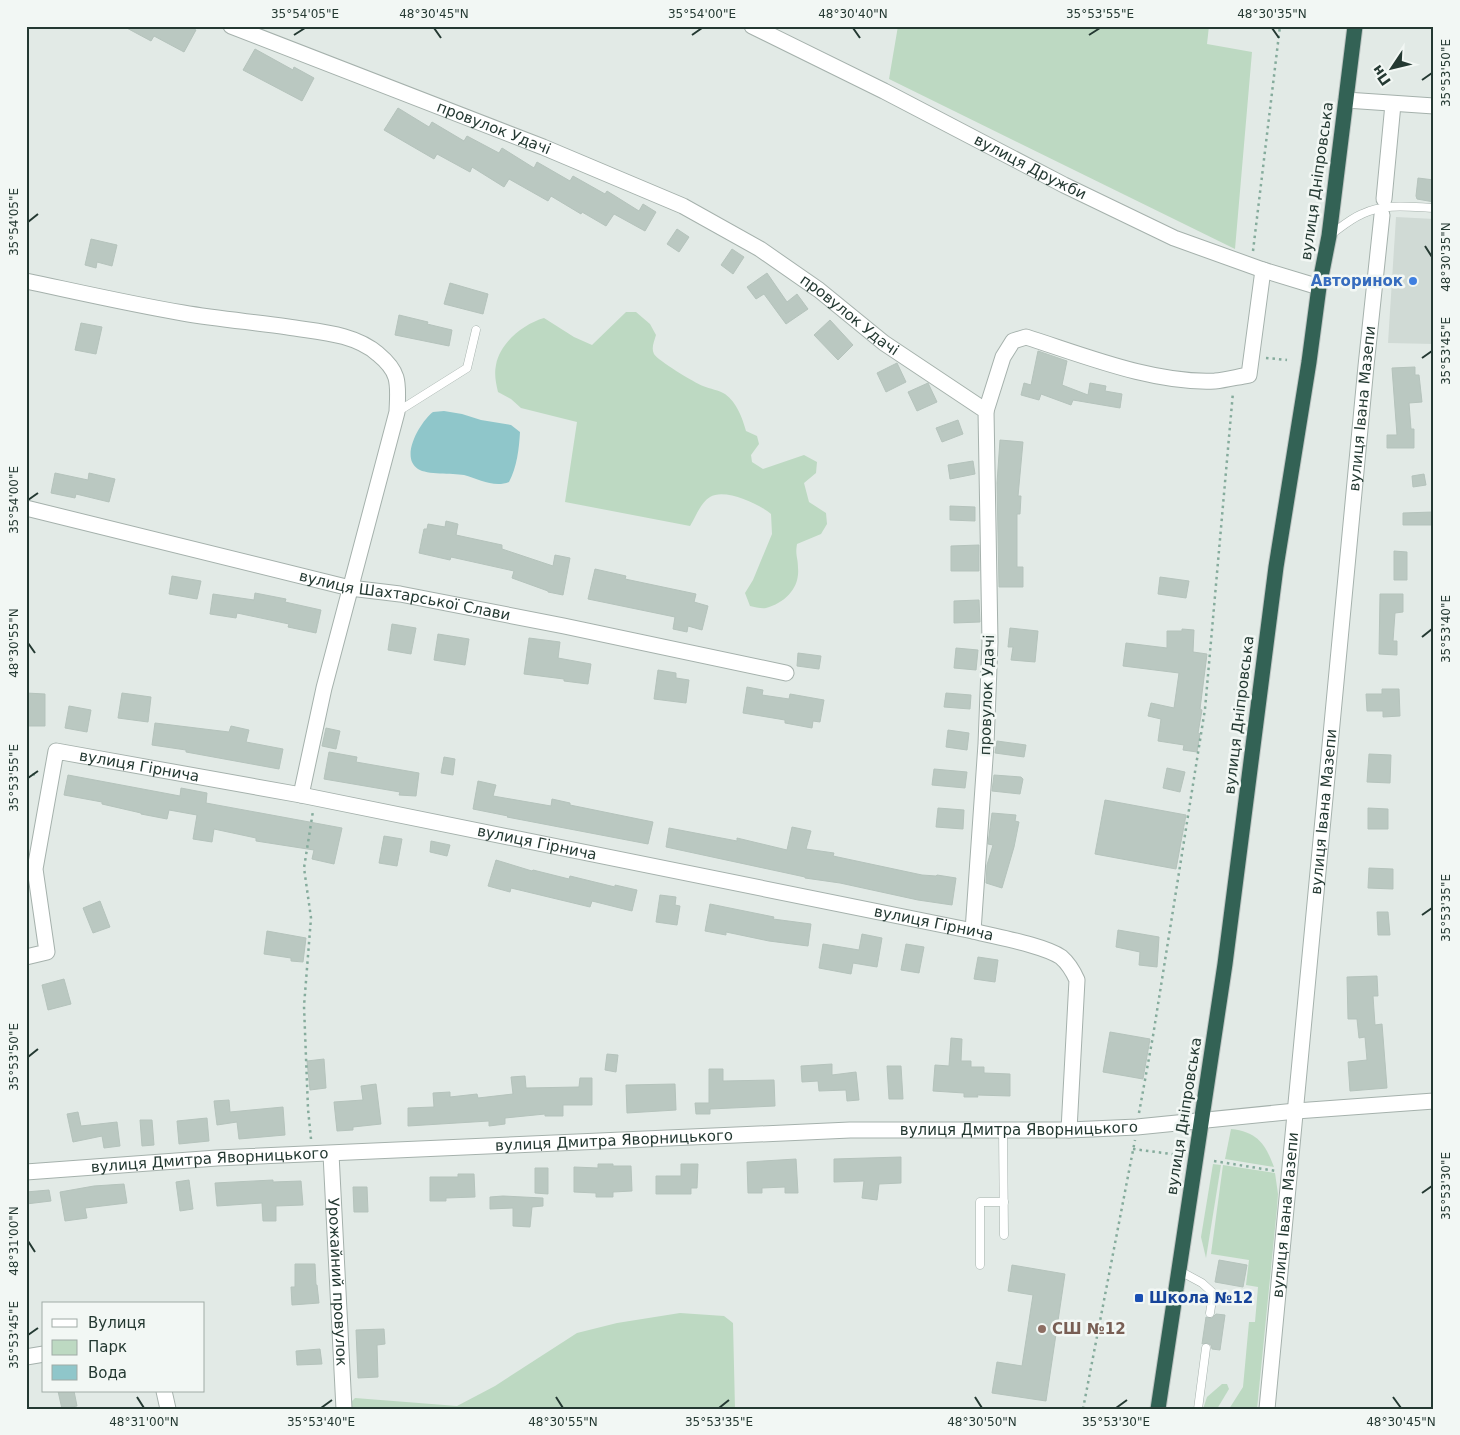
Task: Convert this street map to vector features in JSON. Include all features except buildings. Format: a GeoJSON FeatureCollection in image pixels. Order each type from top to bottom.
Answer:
{"type":"FeatureCollection","features":[{"type":"Feature","properties":{"kind":"highway","name":"вулиця Дніпровська"},"geometry":{"type":"LineString","coordinates":[[1158,1409],[1225,964],[1276,567],[1309,362],[1319,287],[1329,236],[1355,26]]}},
{"type":"Feature","properties":{"kind":"street","name":"провулок Удачі"},"geometry":{"type":"LineString","coordinates":[[231,26],[543,147],[682,206],[760,249],[819,290],[884,343],[986,410],[990,642],[986,744],[973,931]]}},
{"type":"Feature","properties":{"kind":"street","name":"вулиця Дружби"},"geometry":{"type":"LineString","coordinates":[[752,26],[884,90],[1064,185],[1174,238],[1258,268],[1319,287]]}},
{"type":"Feature","properties":{"kind":"street"},"geometry":{"type":"LineString","coordinates":[[1346,100],[1434,106]]}},
{"type":"Feature","properties":{"kind":"street"},"geometry":{"type":"LineString","coordinates":[[1384,199],[1393,104]]}},
{"type":"Feature","properties":{"kind":"street","name":"вулиця Івана Мазепи"},"geometry":{"type":"LineString","coordinates":[[1267,1409],[1382,215]]}},
{"type":"Feature","properties":{"kind":"street"},"geometry":{"type":"LineString","coordinates":[[986,410],[1004,358],[1013,342],[1026,337],[1137,372],[1180,379],[1214,381],[1248,375],[1258,268]]}},
{"type":"Feature","properties":{"kind":"street"},"geometry":{"type":"LineString","coordinates":[[26,281],[183,313],[335,334],[360,342],[377,353],[389,365],[397,377],[397,412],[324,688],[308,796]]}},
{"type":"Feature","properties":{"kind":"street","name":"вулиця Шахтарської Слави"},"geometry":{"type":"LineString","coordinates":[[26,508],[350,588],[400,594],[564,626],[786,673]]}},
{"type":"Feature","properties":{"kind":"street","name":"вулиця Гірнича"},"geometry":{"type":"LineString","coordinates":[[26,957],[47,952],[35,868],[56,751],[308,796],[973,931],[1046,950],[1061,958],[1071,969],[1077,980],[1069,1130]]}},
{"type":"Feature","properties":{"kind":"street","name":"вулиця Дмитра Яворницького"},"geometry":{"type":"LineString","coordinates":[[26,1172],[217,1158],[850,1130],[1069,1130],[1434,1101]]}},
{"type":"Feature","properties":{"kind":"street","name":"Урожайний провулок"},"geometry":{"type":"LineString","coordinates":[[331,1154],[344,1409]]}},
{"type":"Feature","properties":{"kind":"street"},"geometry":{"type":"LineString","coordinates":[[26,1357],[42,1354]]}},
{"type":"Feature","properties":{"kind":"street"},"geometry":{"type":"LineString","coordinates":[[164,1392],[168,1409]]}},
{"type":"Feature","properties":{"kind":"lane"},"geometry":{"type":"LineString","coordinates":[[1329,236],[1349,221],[1370,211],[1397,206],[1434,208]]}},
{"type":"Feature","properties":{"kind":"lane"},"geometry":{"type":"LineString","coordinates":[[397,412],[467,368],[476,330]]}},
{"type":"Feature","properties":{"kind":"lane"},"geometry":{"type":"LineString","coordinates":[[1003,1130],[1004,1235]]}},
{"type":"Feature","properties":{"kind":"lane"},"geometry":{"type":"LineString","coordinates":[[980,1265],[980,1202],[1004,1202]]}},
{"type":"Feature","properties":{"kind":"lane"},"geometry":{"type":"LineString","coordinates":[[1178,1270],[1202,1283],[1213,1293],[1210,1313]]}},
{"type":"Feature","properties":{"kind":"lane"},"geometry":{"type":"LineString","coordinates":[[1198,1409],[1206,1348]]}},
{"type":"Feature","properties":{"kind":"path"},"geometry":{"type":"LineString","coordinates":[[1258,268],[1280,26]]}},
{"type":"Feature","properties":{"kind":"path"},"geometry":{"type":"LineString","coordinates":[[1083,1409],[1134,1149],[1205,709],[1232,400],[1236,377]]}},
{"type":"Feature","properties":{"kind":"path"},"geometry":{"type":"LineString","coordinates":[[308,796],[304,868],[311,918],[304,1006],[304,1038],[313,1155]]}},
{"type":"Feature","properties":{"kind":"path"},"geometry":{"type":"LineString","coordinates":[[1134,1149],[1179,1155]]}},
{"type":"Feature","properties":{"kind":"path"},"geometry":{"type":"LineString","coordinates":[[1214,1161],[1290,1173]]}},
{"type":"Feature","properties":{"kind":"shaded area","name":"Авторинок"},"geometry":{"type":"Polygon","coordinates":[[[1396,217],[1434,219],[1434,344],[1388,343],[1396,217]]]}},
{"type":"Feature","properties":{"kind":"green space"},"geometry":{"type":"Polygon","coordinates":[[[898,26],[1209,26],[1207,44],[1252,52],[1235,249],[889,79],[898,26]]]}},
{"type":"Feature","properties":{"kind":"green space"},"geometry":{"type":"Polygon","coordinates":[[[626,312],[636,312],[650,324],[656,335],[653,349],[657,357],[699,384],[720,391],[733,402],[741,416],[746,431],[757,436],[759,444],[751,455],[752,462],[763,469],[804,455],[817,462],[816,473],[804,483],[809,502],[826,513],[827,524],[821,534],[797,544],[797,582],[790,594],[773,606],[758,608],[750,606],[745,593],[753,580],[772,534],[771,514],[742,498],[724,494],[710,497],[701,506],[690,526],[565,502],[577,422],[521,408],[511,399],[498,392],[495,372],[498,357],[507,342],[528,325],[544,318],[574,337],[592,345],[626,312]]]}},
{"type":"Feature","properties":{"kind":"green space"},"geometry":{"type":"Polygon","coordinates":[[[1231,1129],[1247,1133],[1259,1140],[1267,1151],[1274,1167],[1225,1159],[1231,1129]]]}},
{"type":"Feature","properties":{"kind":"green space"},"geometry":{"type":"Polygon","coordinates":[[[1213,1164],[1221,1165],[1206,1258],[1201,1237],[1213,1164]]]}},
{"type":"Feature","properties":{"kind":"green space"},"geometry":{"type":"Polygon","coordinates":[[[1223,1165],[1275,1173],[1278,1194],[1257,1409],[1229,1409],[1243,1387],[1249,1322],[1255,1322],[1258,1287],[1246,1285],[1249,1260],[1211,1254],[1223,1165]]]}},
{"type":"Feature","properties":{"kind":"green space"},"geometry":{"type":"Polygon","coordinates":[[[680,1313],[724,1316],[733,1323],[735,1409],[351,1409],[351,1402],[355,1398],[457,1406],[495,1386],[577,1333],[617,1323],[680,1313]]]}},
{"type":"Feature","properties":{"kind":"green space"},"geometry":{"type":"Polygon","coordinates":[[[1222,1384],[1227,1384],[1229,1389],[1217,1409],[1203,1409],[1207,1397],[1222,1384]]]}},
{"type":"Feature","properties":{"kind":"water"},"geometry":{"type":"Polygon","coordinates":[[[444,411],[511,425],[520,432],[517,458],[509,482],[498,484],[464,475],[427,472],[418,469],[413,463],[411,456],[414,439],[423,423],[433,412],[444,411]]]}},
{"type":"Feature","properties":{"kind":"place","name":"Авторинок"},"geometry":{"type":"Point","coordinates":[1413,281]}},
{"type":"Feature","properties":{"kind":"place","name":"Школа №12"},"geometry":{"type":"Point","coordinates":[1139,1298]}},
{"type":"Feature","properties":{"kind":"place","name":"СШ №12"},"geometry":{"type":"Point","coordinates":[1042,1329]}}]}
